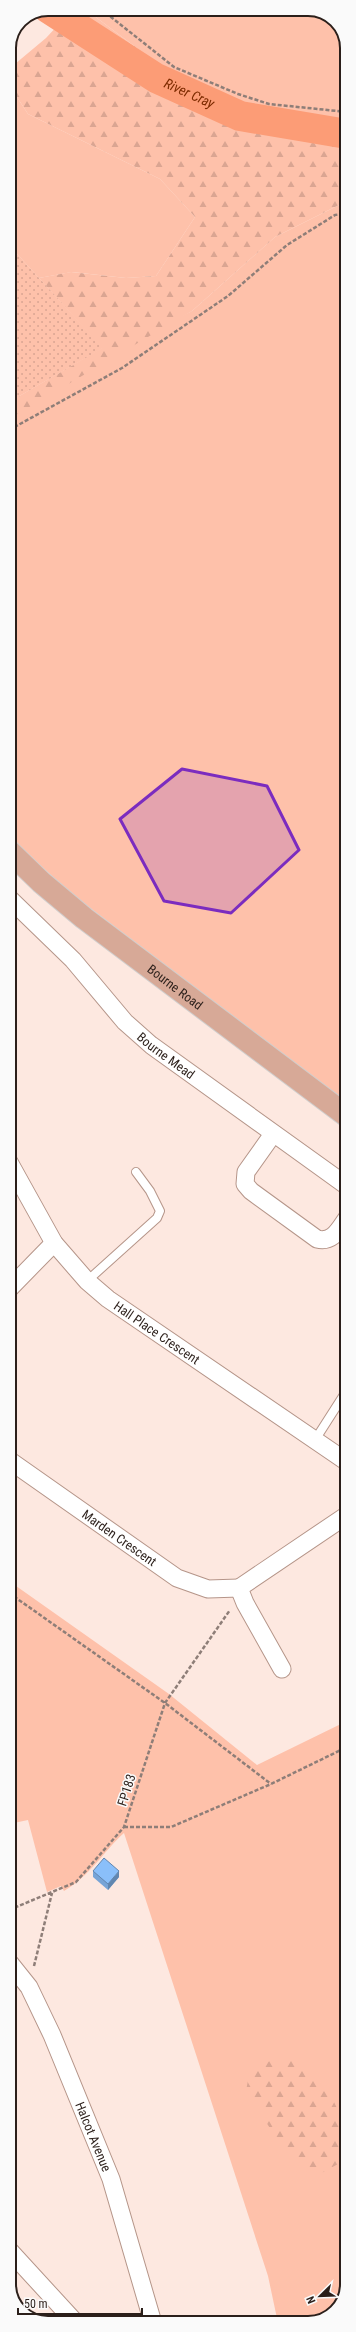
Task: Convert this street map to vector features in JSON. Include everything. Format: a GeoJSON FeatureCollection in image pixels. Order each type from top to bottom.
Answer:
{"type":"FeatureCollection","features":[{"type":"Feature","properties":{"kind":"main road","name":"Bourne Road"},"geometry":{"type":"LineString","coordinates":[[16,858],[41,882],[84,918],[340,1111]]}},
{"type":"Feature","properties":{"kind":"street","name":"Bourne Mead"},"geometry":{"type":"LineString","coordinates":[[16,905],[73,960],[126,1022],[150,1044],[340,1181]]}},
{"type":"Feature","properties":{"kind":"street"},"geometry":{"type":"LineString","coordinates":[[274,1134],[246,1172],[245,1184],[251,1191],[318,1239],[328,1239],[334,1236],[340,1228]]}},
{"type":"Feature","properties":{"kind":"street","name":"Hall Place Crescent"},"geometry":{"type":"LineString","coordinates":[[16,1175],[54,1243],[87,1281],[108,1299],[340,1457]]}},
{"type":"Feature","properties":{"kind":"street"},"geometry":{"type":"LineString","coordinates":[[16,1281],[54,1243]]}},
{"type":"Feature","properties":{"kind":"street","name":"Marden Crescent"},"geometry":{"type":"LineString","coordinates":[[16,1465],[177,1578],[208,1588],[239,1588]]}},
{"type":"Feature","properties":{"kind":"street"},"geometry":{"type":"LineString","coordinates":[[282,1669],[245,1603],[239,1588],[340,1520]]}},
{"type":"Feature","properties":{"kind":"street","name":"Halcot Avenue"},"geometry":{"type":"LineString","coordinates":[[16,1971],[29,1987],[52,2035],[111,2179],[151,2316]]}},
{"type":"Feature","properties":{"kind":"street"},"geometry":{"type":"LineString","coordinates":[[16,2258],[70,2316]]}},
{"type":"Feature","properties":{"kind":"lane"},"geometry":{"type":"LineString","coordinates":[[87,1281],[157,1218],[160,1212],[150,1191],[136,1172]]}},
{"type":"Feature","properties":{"kind":"lane"},"geometry":{"type":"LineString","coordinates":[[315,1440],[340,1401]]}},
{"type":"Feature","properties":{"kind":"path"},"geometry":{"type":"LineString","coordinates":[[111,16],[174,67],[238,94],[269,104],[340,111]]}},
{"type":"Feature","properties":{"kind":"path"},"geometry":{"type":"LineString","coordinates":[[16,426],[122,368],[228,296],[287,245],[335,215],[340,214]]}},
{"type":"Feature","properties":{"kind":"path","name":"FP183"},"geometry":{"type":"LineString","coordinates":[[16,1907],[53,1893],[76,1882],[124,1826],[165,1702],[237,1600],[239,1588]]}},
{"type":"Feature","properties":{"kind":"path"},"geometry":{"type":"LineString","coordinates":[[16,1598],[165,1702],[271,1784]]}},
{"type":"Feature","properties":{"kind":"path"},"geometry":{"type":"LineString","coordinates":[[124,1826],[170,1827],[271,1784],[340,1750]]}},
{"type":"Feature","properties":{"kind":"path"},"geometry":{"type":"LineString","coordinates":[[29,1987],[53,1893]]}},
{"type":"Feature","properties":{"kind":"highlighted area"},"geometry":{"type":"Polygon","coordinates":[[[182,769],[267,786],[299,850],[231,913],[164,901],[120,819],[182,769]]]}},
{"type":"Feature","properties":{"kind":"green space"},"geometry":{"type":"Polygon","coordinates":[[[66,16],[94,16],[162,67],[216,93],[279,113],[340,120],[340,204],[275,237],[192,311],[16,415],[16,398],[102,348],[39,278],[71,272],[126,278],[156,276],[195,217],[160,179],[28,114],[16,96],[16,63],[46,38],[66,16]]]}},
{"type":"Feature","properties":{"kind":"green space"},"geometry":{"type":"Polygon","coordinates":[[[94,16],[310,16],[320,18],[331,25],[337,34],[340,44],[340,120],[279,113],[216,93],[162,67],[94,16]]]}},
{"type":"Feature","properties":{"kind":"green space"},"geometry":{"type":"Polygon","coordinates":[[[16,96],[28,114],[160,179],[195,217],[156,276],[126,278],[72,272],[39,278],[16,253],[16,96]]]}},
{"type":"Feature","properties":{"kind":"green space"},"geometry":{"type":"Polygon","coordinates":[[[340,204],[340,1098],[69,892],[16,843],[16,399],[192,311],[275,237],[340,204]]]}},
{"type":"Feature","properties":{"kind":"green space"},"geometry":{"type":"Polygon","coordinates":[[[16,253],[103,348],[16,398],[16,253]]]}},
{"type":"Feature","properties":{"kind":"green space"},"geometry":{"type":"Polygon","coordinates":[[[16,1586],[169,1694],[257,1765],[340,1724],[340,2284],[338,2296],[335,2302],[324,2312],[312,2316],[277,2316],[268,2276],[124,1833],[89,1871],[73,1885],[64,1891],[61,1886],[47,1892],[28,1820],[16,1823],[16,1586]]]}},
{"type":"Feature","properties":{"kind":"green space"},"geometry":{"type":"Polygon","coordinates":[[[295,2057],[334,2102],[340,2114],[340,2160],[338,2164],[318,2175],[299,2166],[277,2139],[246,2091],[249,2075],[272,2059],[295,2057]]]}},
{"type":"Feature","properties":{"kind":"building"},"geometry":{"type":"Polygon","coordinates":[[[104,1858],[119,1871],[108,1884],[93,1871],[104,1858]]]}},
{"type":"Feature","properties":{"kind":"waterway","name":"River Cray"},"geometry":{"type":"LineString","coordinates":[[60,16],[156,78],[240,116],[340,133]]}}]}
